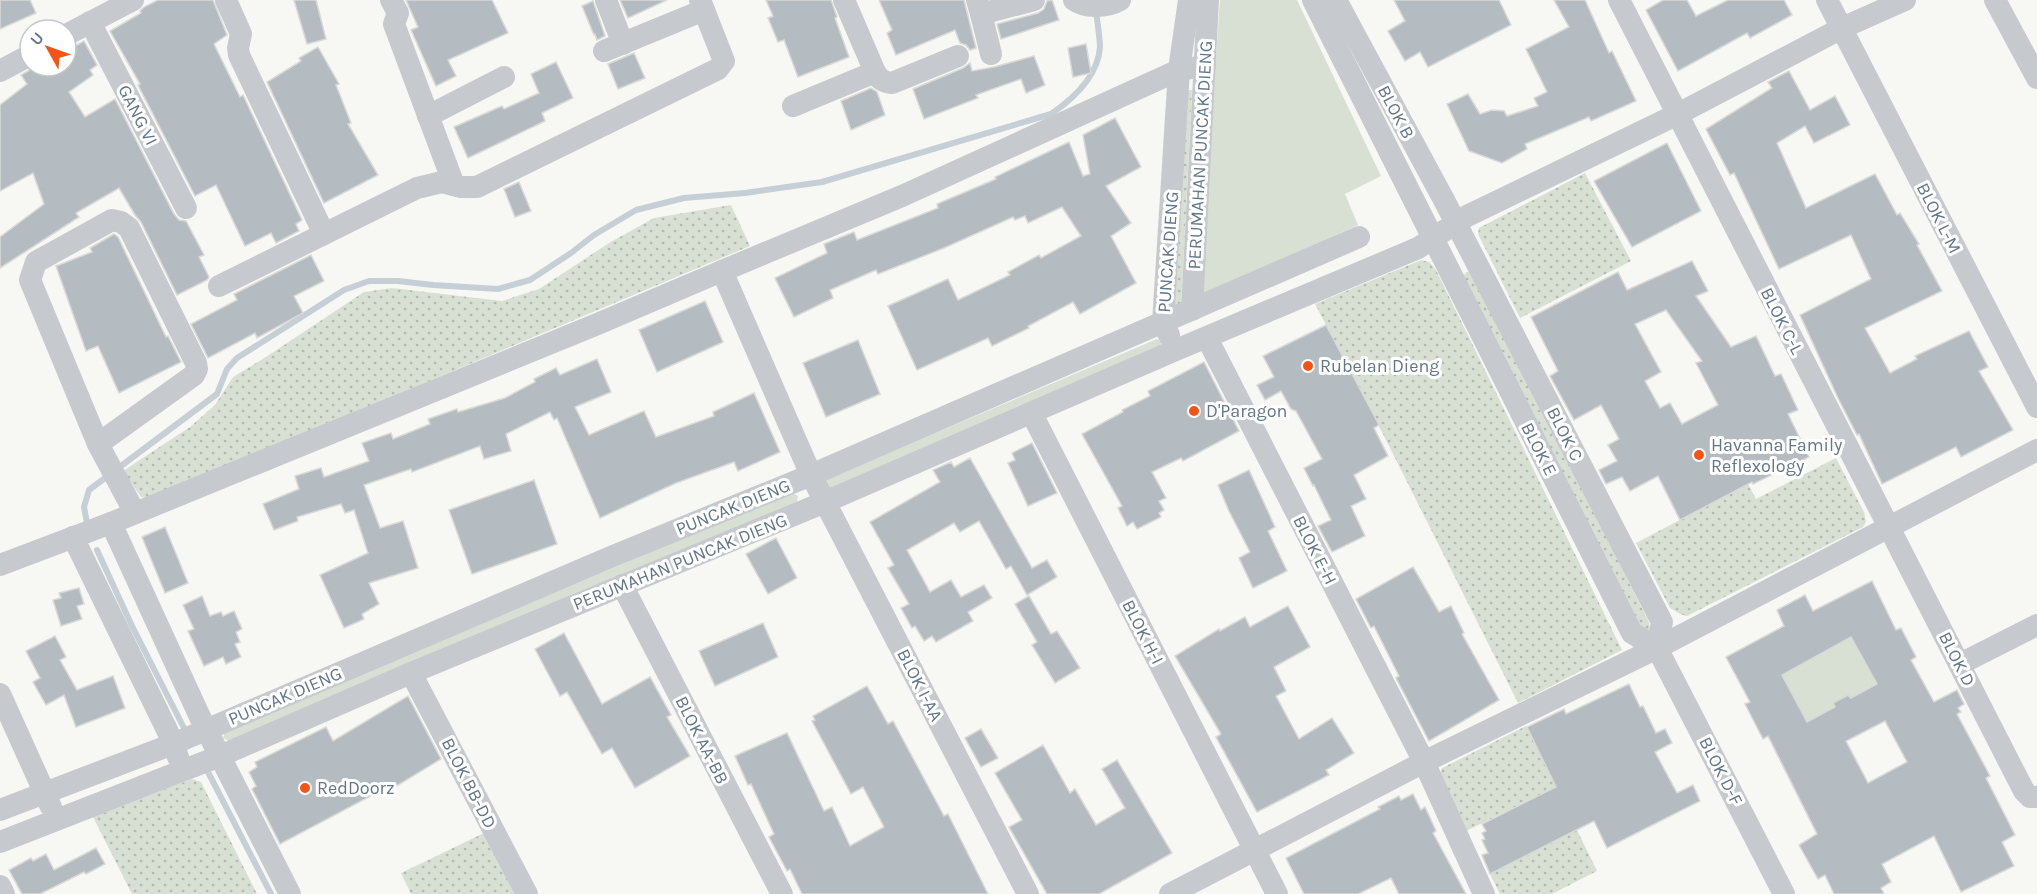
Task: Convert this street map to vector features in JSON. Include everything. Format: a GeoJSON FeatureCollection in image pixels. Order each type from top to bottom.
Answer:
{"type":"FeatureCollection","features":[{"type":"Feature","properties":{"kind":"street"},"geometry":{"type":"LineString","coordinates":[[78,26],[98,12],[133,0]]}},
{"type":"Feature","properties":{"kind":"street"},"geometry":{"type":"LineString","coordinates":[[226,0],[241,34],[239,54],[324,234]]}},
{"type":"Feature","properties":{"kind":"street"},"geometry":{"type":"LineString","coordinates":[[391,0],[398,13],[394,24],[454,185]]}},
{"type":"Feature","properties":{"kind":"street"},"geometry":{"type":"LineString","coordinates":[[219,286],[417,188],[442,182],[461,187],[477,187],[718,69],[724,61],[702,5],[613,48],[606,0]]}},
{"type":"Feature","properties":{"kind":"street"},"geometry":{"type":"LineString","coordinates":[[844,0],[875,72],[885,82],[892,83],[958,56]]}},
{"type":"Feature","properties":{"kind":"street"},"geometry":{"type":"LineString","coordinates":[[991,54],[979,7],[1034,0]]}},
{"type":"Feature","properties":{"kind":"street","name":"PUNCAK DIENG"},"geometry":{"type":"LineString","coordinates":[[0,810],[172,744],[613,556],[811,475],[1163,323],[1179,70],[1189,0]]}},
{"type":"Feature","properties":{"kind":"street","name":"PERUMAHAN PUNCAK DIENG"},"geometry":{"type":"LineString","coordinates":[[1192,310],[1208,0]]}},
{"type":"Feature","properties":{"kind":"street","name":"BLOK E"},"geometry":{"type":"LineString","coordinates":[[1313,0],[1632,633],[1658,648]]}},
{"type":"Feature","properties":{"kind":"street","name":"BLOK B"},"geometry":{"type":"LineString","coordinates":[[1336,0],[1456,224]]}},
{"type":"Feature","properties":{"kind":"street","name":"BLOK C-L"},"geometry":{"type":"LineString","coordinates":[[1619,0],[1764,286],[1890,526]]}},
{"type":"Feature","properties":{"kind":"street","name":"BLOK L-M"},"geometry":{"type":"LineString","coordinates":[[1827,0],[2037,407]]}},
{"type":"Feature","properties":{"kind":"street","name":"PERUMAHAN PUNCAK DIENG"},"geometry":{"type":"LineString","coordinates":[[0,842],[220,756],[411,673],[825,502],[1176,350],[1418,249],[1467,216],[1678,114],[1842,28],[1905,0]]}},
{"type":"Feature","properties":{"kind":"street"},"geometry":{"type":"LineString","coordinates":[[1995,0],[2037,78]]}},
{"type":"Feature","properties":{"kind":"street"},"geometry":{"type":"LineString","coordinates":[[1077,3],[1114,3]]}},
{"type":"Feature","properties":{"kind":"street","name":"GANG VI"},"geometry":{"type":"LineString","coordinates":[[98,12],[186,208]]}},
{"type":"Feature","properties":{"kind":"street"},"geometry":{"type":"LineString","coordinates":[[1,68],[18,60]]}},
{"type":"Feature","properties":{"kind":"street"},"geometry":{"type":"LineString","coordinates":[[0,565],[111,523],[595,325],[902,196],[1179,70],[1205,66]]}},
{"type":"Feature","properties":{"kind":"street"},"geometry":{"type":"LineString","coordinates":[[793,106],[875,72]]}},
{"type":"Feature","properties":{"kind":"street"},"geometry":{"type":"LineString","coordinates":[[428,116],[504,77]]}},
{"type":"Feature","properties":{"kind":"street"},"geometry":{"type":"LineString","coordinates":[[101,449],[194,375],[197,369],[129,228],[121,222],[112,220],[36,262],[30,280],[101,449],[135,513]]}},
{"type":"Feature","properties":{"kind":"street","name":"BLOK C"},"geometry":{"type":"LineString","coordinates":[[1456,224],[1662,622],[1658,648]]}},
{"type":"Feature","properties":{"kind":"street"},"geometry":{"type":"LineString","coordinates":[[1176,350],[1163,323],[1359,237]]}},
{"type":"Feature","properties":{"kind":"street","name":"BLOK I-AA"},"geometry":{"type":"LineString","coordinates":[[722,271],[811,475],[1028,894]]}},
{"type":"Feature","properties":{"kind":"street","name":"BLOK E-H"},"geometry":{"type":"LineString","coordinates":[[1207,338],[1424,762],[1484,894]]}},
{"type":"Feature","properties":{"kind":"street","name":"BLOK H-I"},"geometry":{"type":"LineString","coordinates":[[1032,414],[1277,894]]}},
{"type":"Feature","properties":{"kind":"street"},"geometry":{"type":"LineString","coordinates":[[1170,894],[1424,762],[1658,648],[2037,450]]}},
{"type":"Feature","properties":{"kind":"street"},"geometry":{"type":"LineString","coordinates":[[111,523],[206,729],[290,894]]}},
{"type":"Feature","properties":{"kind":"street","name":"BLOK D"},"geometry":{"type":"LineString","coordinates":[[1890,526],[1960,664],[2031,794]]}},
{"type":"Feature","properties":{"kind":"street"},"geometry":{"type":"LineString","coordinates":[[73,537],[183,770]]}},
{"type":"Feature","properties":{"kind":"street","name":"BLOK AA-BB"},"geometry":{"type":"LineString","coordinates":[[622,585],[782,894]]}},
{"type":"Feature","properties":{"kind":"street"},"geometry":{"type":"LineString","coordinates":[[1960,664],[2037,625]]}},
{"type":"Feature","properties":{"kind":"street","name":"BLOK D-F"},"geometry":{"type":"LineString","coordinates":[[1658,648],[1784,894]]}},
{"type":"Feature","properties":{"kind":"street","name":"BLOK BB-DD"},"geometry":{"type":"LineString","coordinates":[[411,673],[527,894]]}},
{"type":"Feature","properties":{"kind":"street"},"geometry":{"type":"LineString","coordinates":[[0,694],[57,819]]}},
{"type":"Feature","properties":{"kind":"street"},"geometry":{"type":"LineString","coordinates":[[0,886],[4,894]]}},
{"type":"Feature","properties":{"kind":"shaded area"},"geometry":{"type":"Polygon","coordinates":[[[1220,0],[1297,0],[1381,176],[1345,194],[1358,225],[1208,293],[1202,292],[1200,288],[1220,0]]]}},
{"type":"Feature","properties":{"kind":"shaded area"},"geometry":{"type":"Polygon","coordinates":[[[1192,90],[1181,309],[1172,308],[1186,92],[1192,90]]]}},
{"type":"Feature","properties":{"kind":"shaded area"},"geometry":{"type":"Polygon","coordinates":[[[1585,173],[1631,261],[1520,318],[1478,234],[1479,228],[1585,173]]]}},
{"type":"Feature","properties":{"kind":"shaded area"},"geometry":{"type":"Polygon","coordinates":[[[731,205],[750,246],[151,498],[141,497],[123,471],[190,427],[215,405],[233,377],[364,292],[392,288],[502,301],[539,289],[609,243],[654,218],[731,205]]]}},
{"type":"Feature","properties":{"kind":"shaded area"},"geometry":{"type":"Polygon","coordinates":[[[1421,260],[1429,262],[1436,270],[1622,650],[1518,703],[1315,304],[1421,260]]]}},
{"type":"Feature","properties":{"kind":"shaded area"},"geometry":{"type":"Polygon","coordinates":[[[1466,272],[1472,272],[1476,276],[1649,622],[1648,631],[1642,631],[1463,277],[1466,272]]]}},
{"type":"Feature","properties":{"kind":"shaded area"},"geometry":{"type":"Polygon","coordinates":[[[1157,339],[1162,345],[829,490],[826,480],[829,478],[1157,339]]]}},
{"type":"Feature","properties":{"kind":"shaded area"},"geometry":{"type":"Polygon","coordinates":[[[1836,458],[1864,512],[1866,522],[1863,527],[1687,616],[1670,608],[1636,543],[1748,484],[1756,499],[1836,458]]]}},
{"type":"Feature","properties":{"kind":"shaded area"},"geometry":{"type":"Polygon","coordinates":[[[788,494],[798,496],[797,502],[229,741],[223,738],[225,732],[788,494]]]}},
{"type":"Feature","properties":{"kind":"shaded area"},"geometry":{"type":"Polygon","coordinates":[[[1849,634],[1877,683],[1851,698],[1848,695],[1833,703],[1835,707],[1807,722],[1780,672],[1816,656],[1849,634]]]}},
{"type":"Feature","properties":{"kind":"shaded area"},"geometry":{"type":"Polygon","coordinates":[[[1526,726],[1556,787],[1464,832],[1440,774],[1442,768],[1526,726]]]}},
{"type":"Feature","properties":{"kind":"shaded area"},"geometry":{"type":"Polygon","coordinates":[[[192,779],[201,782],[257,894],[132,894],[93,817],[192,779]]]}},
{"type":"Feature","properties":{"kind":"shaded area"},"geometry":{"type":"Polygon","coordinates":[[[1577,830],[1597,871],[1552,894],[1500,894],[1490,874],[1577,830]]]}},
{"type":"Feature","properties":{"kind":"shaded area"},"geometry":{"type":"Polygon","coordinates":[[[484,833],[515,894],[411,894],[401,873],[484,833]]]}},
{"type":"Feature","properties":{"kind":"building"},"geometry":{"type":"Polygon","coordinates":[[[0,0],[30,0],[36,13],[25,18],[18,18],[18,21],[0,29],[0,0]]]}},
{"type":"Feature","properties":{"kind":"building"},"geometry":{"type":"Polygon","coordinates":[[[158,0],[213,0],[227,35],[214,44],[240,97],[243,95],[302,220],[296,224],[299,231],[276,243],[271,233],[245,246],[216,185],[195,196],[138,85],[140,84],[110,31],[158,0]]]}},
{"type":"Feature","properties":{"kind":"building"},"geometry":{"type":"Polygon","coordinates":[[[294,0],[316,0],[326,39],[307,44],[294,0]]]}},
{"type":"Feature","properties":{"kind":"building"},"geometry":{"type":"Polygon","coordinates":[[[406,0],[492,0],[508,33],[448,60],[456,76],[436,86],[411,30],[418,27],[406,0]]]}},
{"type":"Feature","properties":{"kind":"building"},"geometry":{"type":"Polygon","coordinates":[[[620,0],[667,0],[628,18],[620,0]]]}},
{"type":"Feature","properties":{"kind":"building"},"geometry":{"type":"Polygon","coordinates":[[[766,0],[831,0],[849,57],[798,77],[784,40],[778,42],[768,18],[773,16],[766,0]]]}},
{"type":"Feature","properties":{"kind":"building"},"geometry":{"type":"Polygon","coordinates":[[[879,0],[964,0],[976,48],[970,50],[966,45],[960,43],[955,30],[896,55],[887,33],[892,30],[879,0]]]}},
{"type":"Feature","properties":{"kind":"building"},"geometry":{"type":"Polygon","coordinates":[[[1052,0],[1059,20],[1001,39],[997,24],[1038,13],[1044,9],[1047,1],[1052,0]]]}},
{"type":"Feature","properties":{"kind":"building"},"geometry":{"type":"Polygon","coordinates":[[[1394,0],[1499,0],[1511,25],[1428,67],[1420,52],[1405,61],[1388,31],[1405,21],[1394,0]]]}},
{"type":"Feature","properties":{"kind":"building"},"geometry":{"type":"Polygon","coordinates":[[[1554,0],[1585,0],[1609,53],[1612,51],[1636,101],[1591,121],[1589,117],[1525,144],[1527,149],[1502,163],[1469,151],[1447,104],[1468,94],[1480,114],[1492,110],[1504,111],[1507,116],[1538,106],[1534,98],[1547,92],[1526,49],[1569,27],[1554,0]]]}},
{"type":"Feature","properties":{"kind":"building"},"geometry":{"type":"Polygon","coordinates":[[[1663,0],[1687,0],[1696,16],[1728,0],[1784,0],[1792,15],[1750,38],[1747,33],[1678,71],[1646,10],[1663,0]]]}},
{"type":"Feature","properties":{"kind":"building"},"geometry":{"type":"Polygon","coordinates":[[[593,1],[605,36],[597,40],[582,6],[593,1]]]}},
{"type":"Feature","properties":{"kind":"building"},"geometry":{"type":"Polygon","coordinates":[[[84,41],[97,65],[90,70],[93,75],[69,92],[85,117],[115,99],[174,214],[179,220],[186,221],[204,255],[199,257],[209,277],[207,280],[177,295],[141,222],[119,188],[76,213],[79,217],[0,268],[0,237],[44,204],[33,173],[0,191],[0,105],[27,84],[23,78],[78,78],[78,44],[84,41]]]}},
{"type":"Feature","properties":{"kind":"building"},"geometry":{"type":"Polygon","coordinates":[[[1086,44],[1091,73],[1073,77],[1068,48],[1086,44]]]}},
{"type":"Feature","properties":{"kind":"building"},"geometry":{"type":"Polygon","coordinates":[[[318,47],[339,84],[336,85],[351,123],[348,124],[378,175],[324,203],[267,82],[301,61],[299,58],[318,47]]]}},
{"type":"Feature","properties":{"kind":"building"},"geometry":{"type":"Polygon","coordinates":[[[634,53],[645,78],[618,89],[608,64],[634,53]]]}},
{"type":"Feature","properties":{"kind":"building"},"geometry":{"type":"Polygon","coordinates":[[[1034,56],[1045,85],[1026,93],[1021,79],[976,95],[978,98],[924,119],[913,89],[970,63],[972,71],[1034,56]]]}},
{"type":"Feature","properties":{"kind":"building"},"geometry":{"type":"Polygon","coordinates":[[[556,62],[573,98],[542,113],[545,121],[468,158],[454,127],[502,106],[504,109],[539,93],[531,74],[556,62]]]}},
{"type":"Feature","properties":{"kind":"building"},"geometry":{"type":"Polygon","coordinates":[[[1789,71],[1810,110],[1835,96],[1850,125],[1814,143],[1805,126],[1777,143],[1806,208],[1875,174],[1897,215],[1900,213],[1919,244],[1917,245],[1942,291],[1865,328],[1890,373],[1917,359],[1915,356],[1969,331],[1988,367],[1979,371],[2013,430],[1961,457],[1956,447],[1882,484],[1859,434],[1857,435],[1838,398],[1800,315],[1871,279],[1851,235],[1779,269],[1734,173],[1730,175],[1706,129],[1772,88],[1768,82],[1789,71]]]}},
{"type":"Feature","properties":{"kind":"building"},"geometry":{"type":"Polygon","coordinates":[[[871,88],[877,92],[885,115],[851,130],[841,101],[871,88]]]}},
{"type":"Feature","properties":{"kind":"building"},"geometry":{"type":"Polygon","coordinates":[[[1115,118],[1141,167],[1106,186],[1131,223],[1111,236],[1136,283],[1080,314],[1073,302],[1028,326],[1029,328],[992,346],[988,338],[917,370],[888,306],[948,279],[958,300],[1010,275],[1008,272],[1039,255],[1041,258],[1081,236],[1062,207],[1028,223],[1025,216],[1015,220],[1013,217],[878,274],[876,270],[830,290],[833,298],[794,317],[775,278],[827,253],[824,244],[854,232],[857,240],[938,208],[937,204],[996,179],[995,177],[1069,142],[1083,176],[1090,174],[1083,135],[1115,118]]]}},
{"type":"Feature","properties":{"kind":"building"},"geometry":{"type":"Polygon","coordinates":[[[1667,143],[1701,211],[1632,247],[1594,181],[1667,143]]]}},
{"type":"Feature","properties":{"kind":"building"},"geometry":{"type":"Polygon","coordinates":[[[519,182],[531,211],[515,217],[504,189],[519,182]]]}},
{"type":"Feature","properties":{"kind":"building"},"geometry":{"type":"Polygon","coordinates":[[[114,234],[118,237],[166,337],[168,336],[181,362],[119,393],[98,346],[86,351],[56,266],[92,252],[90,248],[114,234]]]}},
{"type":"Feature","properties":{"kind":"building"},"geometry":{"type":"Polygon","coordinates":[[[311,255],[324,281],[294,296],[303,313],[257,338],[255,333],[208,358],[191,324],[237,300],[234,294],[311,255]]]}},
{"type":"Feature","properties":{"kind":"building"},"geometry":{"type":"Polygon","coordinates":[[[1692,261],[1708,291],[1696,296],[1731,347],[1756,336],[1775,376],[1781,374],[1798,410],[1788,414],[1809,457],[1753,484],[1752,482],[1680,520],[1658,476],[1630,491],[1622,477],[1606,484],[1599,470],[1617,461],[1608,445],[1619,439],[1601,405],[1574,420],[1550,376],[1558,371],[1531,317],[1618,272],[1627,290],[1692,261]],[[1666,310],[1635,324],[1661,372],[1645,381],[1660,408],[1670,403],[1682,424],[1718,405],[1696,363],[1702,361],[1666,310]]]}},
{"type":"Feature","properties":{"kind":"building"},"geometry":{"type":"Polygon","coordinates":[[[705,301],[723,342],[657,372],[639,330],[705,301]]]}},
{"type":"Feature","properties":{"kind":"building"},"geometry":{"type":"Polygon","coordinates":[[[1326,325],[1379,425],[1374,428],[1388,456],[1354,475],[1366,499],[1351,506],[1365,536],[1332,552],[1318,526],[1331,520],[1304,468],[1322,459],[1296,411],[1291,409],[1281,391],[1265,400],[1257,385],[1274,377],[1263,356],[1326,325]]]}},
{"type":"Feature","properties":{"kind":"building"},"geometry":{"type":"Polygon","coordinates":[[[858,340],[880,394],[826,417],[803,363],[858,340]]]}},
{"type":"Feature","properties":{"kind":"building"},"geometry":{"type":"Polygon","coordinates":[[[597,359],[611,392],[575,407],[589,435],[644,411],[656,437],[714,416],[713,412],[754,393],[780,452],[738,471],[734,462],[676,483],[600,518],[557,418],[554,420],[550,412],[506,434],[511,451],[484,459],[480,446],[412,472],[411,469],[364,485],[380,528],[403,521],[418,568],[369,583],[379,604],[362,614],[364,619],[344,628],[320,575],[368,553],[354,510],[345,513],[341,504],[297,517],[298,521],[274,530],[263,504],[299,489],[295,476],[321,468],[324,477],[369,461],[362,443],[391,433],[393,439],[430,424],[428,419],[457,409],[458,412],[505,398],[556,368],[560,375],[597,359]]]}},
{"type":"Feature","properties":{"kind":"building"},"geometry":{"type":"Polygon","coordinates":[[[1204,362],[1239,431],[1183,461],[1181,458],[1152,472],[1166,498],[1159,501],[1164,510],[1159,513],[1161,517],[1137,529],[1133,522],[1127,526],[1118,508],[1122,506],[1082,434],[1150,396],[1148,391],[1204,362]]]}},
{"type":"Feature","properties":{"kind":"building"},"geometry":{"type":"Polygon","coordinates":[[[1032,443],[1057,493],[1028,506],[1008,463],[1015,460],[1012,453],[1032,443]]]}},
{"type":"Feature","properties":{"kind":"building"},"geometry":{"type":"Polygon","coordinates":[[[970,458],[1032,568],[1047,560],[1057,577],[1027,595],[1011,566],[1006,569],[979,521],[960,532],[954,523],[907,550],[930,592],[951,580],[961,597],[984,585],[992,598],[968,612],[973,621],[936,642],[932,636],[924,641],[915,626],[912,628],[901,608],[909,604],[888,568],[894,565],[870,522],[940,482],[933,470],[951,462],[954,467],[970,458]]]}},
{"type":"Feature","properties":{"kind":"building"},"geometry":{"type":"Polygon","coordinates":[[[1249,470],[1275,527],[1268,531],[1287,571],[1253,588],[1239,558],[1250,552],[1218,485],[1249,470]]]}},
{"type":"Feature","properties":{"kind":"building"},"geometry":{"type":"Polygon","coordinates":[[[534,480],[557,544],[472,574],[449,510],[534,480]]]}},
{"type":"Feature","properties":{"kind":"building"},"geometry":{"type":"Polygon","coordinates":[[[165,527],[188,583],[165,593],[142,537],[165,527]]]}},
{"type":"Feature","properties":{"kind":"building"},"geometry":{"type":"Polygon","coordinates":[[[776,538],[797,578],[768,594],[746,554],[776,538]]]}},
{"type":"Feature","properties":{"kind":"building"},"geometry":{"type":"Polygon","coordinates":[[[1413,567],[1439,612],[1451,606],[1464,633],[1462,634],[1499,700],[1429,741],[1396,678],[1399,676],[1374,626],[1371,628],[1356,599],[1413,567]]]}},
{"type":"Feature","properties":{"kind":"building"},"geometry":{"type":"Polygon","coordinates":[[[1872,581],[1896,630],[1901,628],[1916,657],[1911,660],[1934,702],[1957,690],[1964,704],[1958,708],[1961,712],[1957,714],[1990,776],[1986,778],[2015,835],[2002,842],[2014,866],[1961,892],[1934,836],[1882,864],[1891,882],[1881,888],[1884,894],[1834,894],[1825,875],[1818,879],[1799,845],[1817,834],[1768,736],[1763,739],[1745,704],[1750,702],[1726,657],[1784,626],[1777,610],[1805,595],[1813,611],[1872,581]],[[1851,637],[1782,675],[1807,722],[1835,707],[1833,703],[1848,695],[1851,698],[1877,684],[1851,637]],[[1885,721],[1846,741],[1868,783],[1907,762],[1885,721]]]}},
{"type":"Feature","properties":{"kind":"building"},"geometry":{"type":"Polygon","coordinates":[[[79,588],[84,604],[77,606],[82,619],[61,626],[53,600],[61,598],[59,593],[79,588]]]}},
{"type":"Feature","properties":{"kind":"building"},"geometry":{"type":"Polygon","coordinates":[[[202,596],[210,616],[221,612],[223,616],[234,611],[242,629],[236,632],[240,642],[235,644],[241,657],[226,664],[223,657],[204,666],[188,631],[194,629],[183,605],[202,596]]]}},
{"type":"Feature","properties":{"kind":"building"},"geometry":{"type":"Polygon","coordinates":[[[1029,596],[1051,634],[1057,631],[1080,668],[1055,683],[1032,645],[1037,642],[1015,604],[1029,596]]]}},
{"type":"Feature","properties":{"kind":"building"},"geometry":{"type":"Polygon","coordinates":[[[1288,606],[1310,647],[1274,667],[1286,691],[1276,696],[1299,739],[1332,718],[1354,753],[1326,770],[1329,775],[1257,812],[1216,737],[1221,734],[1175,656],[1219,629],[1220,631],[1245,617],[1250,627],[1288,606]]]}},
{"type":"Feature","properties":{"kind":"building"},"geometry":{"type":"Polygon","coordinates":[[[763,623],[778,657],[715,686],[699,651],[763,623]]]}},
{"type":"Feature","properties":{"kind":"building"},"geometry":{"type":"Polygon","coordinates":[[[564,633],[602,704],[650,677],[671,715],[667,717],[690,756],[635,788],[612,748],[602,754],[567,692],[560,696],[535,649],[564,633]]]}},
{"type":"Feature","properties":{"kind":"building"},"geometry":{"type":"Polygon","coordinates":[[[55,636],[66,657],[60,660],[77,690],[113,676],[125,708],[76,727],[64,695],[46,705],[33,682],[40,678],[26,651],[55,636]]]}},
{"type":"Feature","properties":{"kind":"building"},"geometry":{"type":"Polygon","coordinates":[[[1629,684],[1656,733],[1665,729],[1672,743],[1655,752],[1677,793],[1693,785],[1700,801],[1607,848],[1594,821],[1490,874],[1482,855],[1488,853],[1482,840],[1485,839],[1482,833],[1486,831],[1482,824],[1556,787],[1527,727],[1564,709],[1566,714],[1629,684]]]}},
{"type":"Feature","properties":{"kind":"building"},"geometry":{"type":"Polygon","coordinates":[[[867,686],[888,724],[893,721],[944,816],[948,814],[988,894],[802,894],[790,869],[787,871],[769,837],[774,834],[735,756],[787,733],[824,811],[832,807],[850,846],[884,827],[863,787],[851,794],[812,721],[815,720],[813,716],[867,686]]]}},
{"type":"Feature","properties":{"kind":"building"},"geometry":{"type":"Polygon","coordinates":[[[408,696],[441,759],[380,796],[378,792],[280,844],[252,789],[256,786],[249,772],[257,767],[255,762],[326,727],[333,741],[408,696]]]}},
{"type":"Feature","properties":{"kind":"building"},"geometry":{"type":"Polygon","coordinates":[[[981,729],[998,758],[981,767],[965,738],[981,729]]]}},
{"type":"Feature","properties":{"kind":"building"},"geometry":{"type":"Polygon","coordinates":[[[1043,745],[1070,793],[1075,789],[1096,825],[1125,808],[1102,769],[1117,760],[1172,853],[1099,894],[1047,894],[1009,827],[1022,820],[995,773],[1043,745]]]}},
{"type":"Feature","properties":{"kind":"building"},"geometry":{"type":"Polygon","coordinates":[[[1413,794],[1421,810],[1425,807],[1436,831],[1433,833],[1466,894],[1399,894],[1391,878],[1358,894],[1304,894],[1286,858],[1380,809],[1378,807],[1399,796],[1401,800],[1413,794]]]}},
{"type":"Feature","properties":{"kind":"building"},"geometry":{"type":"Polygon","coordinates":[[[96,848],[105,864],[40,894],[22,894],[9,870],[31,858],[33,861],[46,854],[54,870],[96,848]]]}},
{"type":"Feature","properties":{"kind":"waterway"},"geometry":{"type":"LineString","coordinates":[[87,523],[84,507],[89,490],[217,394],[227,369],[237,358],[344,290],[369,281],[498,289],[530,280],[594,235],[636,210],[684,198],[745,193],[822,182],[1051,114],[1076,94],[1095,68],[1100,47],[1096,10]]}},
{"type":"Feature","properties":{"kind":"waterway"},"geometry":{"type":"LineString","coordinates":[[97,550],[132,626],[185,730]]}},
{"type":"Feature","properties":{"kind":"waterway"},"geometry":{"type":"LineString","coordinates":[[208,772],[271,894]]}},
{"type":"Feature","properties":{"kind":"place","name":"Rubelan Dieng"},"geometry":{"type":"Point","coordinates":[1308,366]}},
{"type":"Feature","properties":{"kind":"place","name":"D'Paragon"},"geometry":{"type":"Point","coordinates":[1194,411]}},
{"type":"Feature","properties":{"kind":"place","name":"Havanna Family Reflexology"},"geometry":{"type":"Point","coordinates":[1699,455]}},
{"type":"Feature","properties":{"kind":"place","name":"RedDoorz"},"geometry":{"type":"Point","coordinates":[305,788]}}]}
